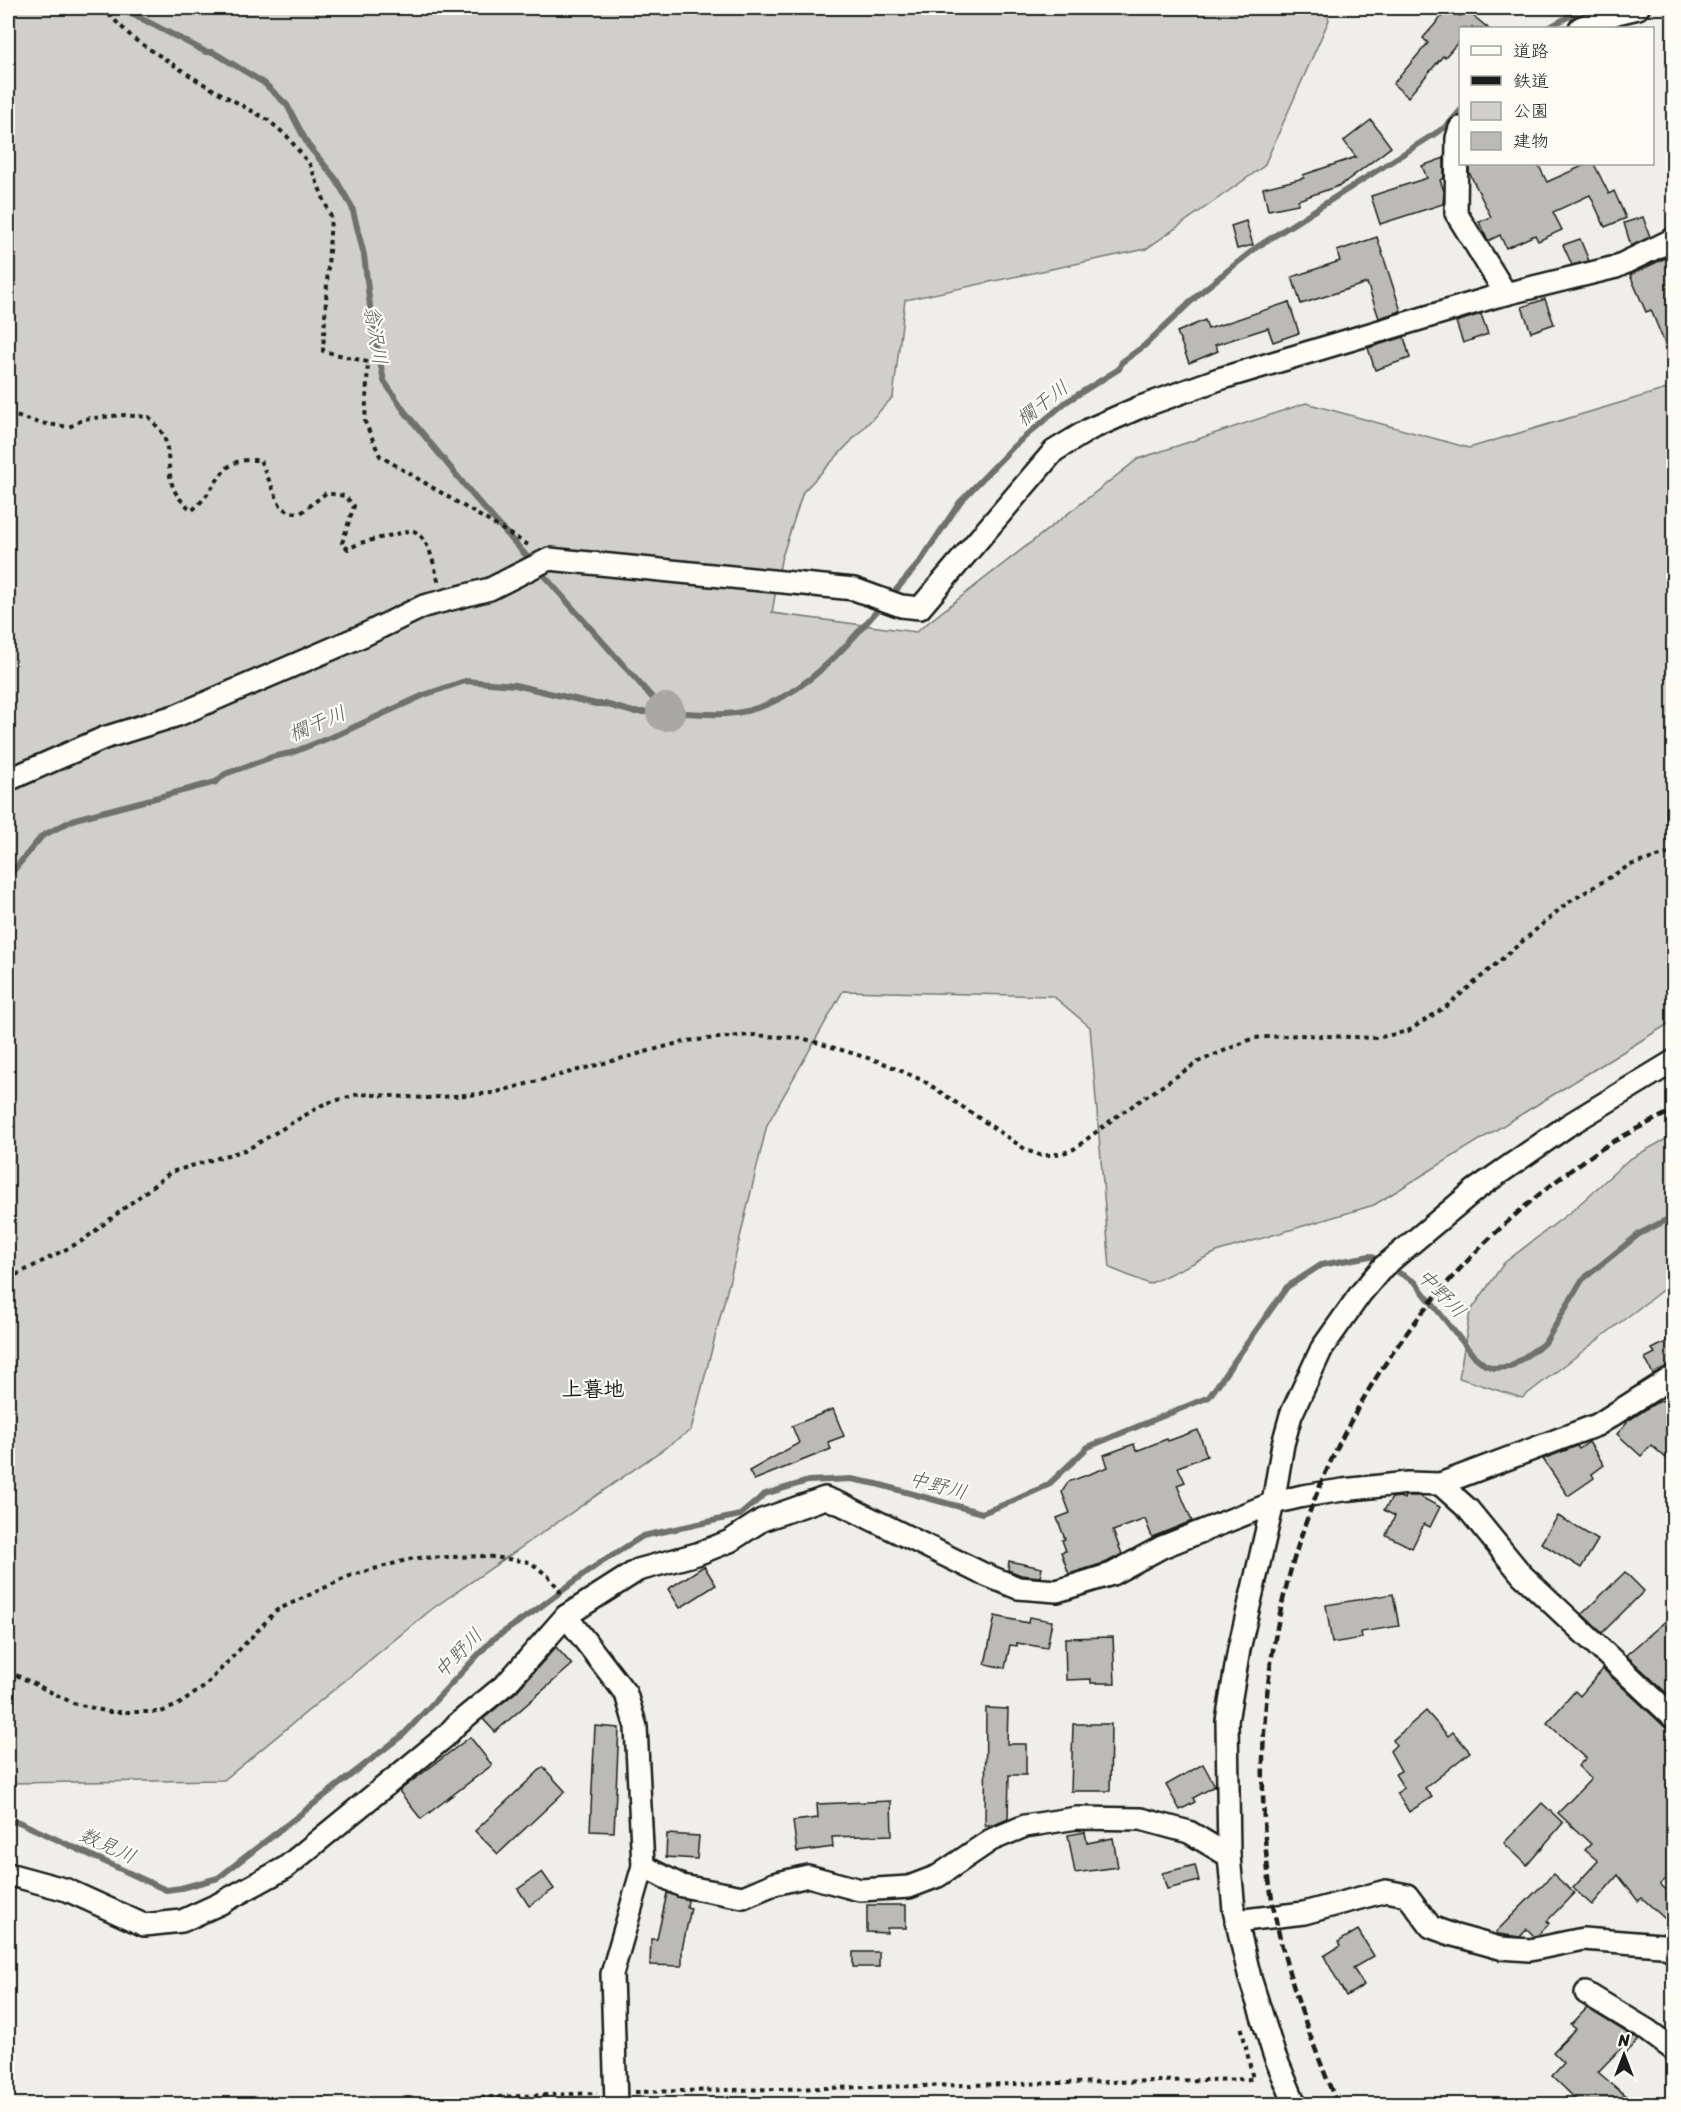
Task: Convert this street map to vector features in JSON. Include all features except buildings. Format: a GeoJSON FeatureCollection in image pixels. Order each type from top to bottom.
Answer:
{"type":"FeatureCollection","features":[{"type":"Feature","properties":{"kind":"street"},"geometry":{"type":"LineString","coordinates":[[1582,27],[1617,13],[1638,8]]}},
{"type":"Feature","properties":{"kind":"street"},"geometry":{"type":"LineString","coordinates":[[1459,133],[1457,138],[1456,213],[1506,294]]}},
{"type":"Feature","properties":{"kind":"street"},"geometry":{"type":"LineString","coordinates":[[8,780],[104,738],[178,715],[364,635],[424,606],[490,589],[549,559],[854,589],[901,606],[920,608],[1054,451],[1090,429],[1138,408],[1219,379],[1506,294],[1616,267],[1674,239]]}},
{"type":"Feature","properties":{"kind":"street"},"geometry":{"type":"LineString","coordinates":[[1295,2104],[1270,2043],[1250,1978],[1236,1921],[1229,1856],[1227,1721],[1239,1649],[1291,1415],[1322,1348],[1360,1293],[1383,1267],[1475,1190],[1567,1126],[1674,1061]]}},
{"type":"Feature","properties":{"kind":"street"},"geometry":{"type":"LineString","coordinates":[[8,1874],[67,1890],[144,1925],[182,1921],[191,1917],[285,1868],[507,1683],[566,1616],[638,1569],[697,1554],[730,1541],[762,1520],[825,1498],[981,1573],[1018,1588],[1058,1591],[1112,1574],[1162,1547],[1273,1503],[1303,1496],[1408,1482],[1440,1484],[1597,1425],[1674,1376]]}},
{"type":"Feature","properties":{"kind":"street"},"geometry":{"type":"LineString","coordinates":[[1440,1484],[1468,1509],[1522,1575],[1674,1719]]}},
{"type":"Feature","properties":{"kind":"street"},"geometry":{"type":"LineString","coordinates":[[566,1616],[626,1694],[636,1727],[643,1866],[612,1974],[616,2098]]}},
{"type":"Feature","properties":{"kind":"street"},"geometry":{"type":"LineString","coordinates":[[643,1866],[682,1886],[743,1897],[774,1884],[808,1876],[860,1890],[909,1887],[938,1876],[991,1840],[1025,1826],[1077,1818],[1141,1819],[1189,1832],[1229,1856]]}},
{"type":"Feature","properties":{"kind":"street"},"geometry":{"type":"LineString","coordinates":[[1236,1921],[1304,1913],[1386,1891],[1407,1895],[1431,1926],[1453,1935],[1500,1948],[1530,1950],[1583,1939],[1661,1945],[1674,1951]]}},
{"type":"Feature","properties":{"kind":"street"},"geometry":{"type":"LineString","coordinates":[[1586,1993],[1647,2030],[1674,2050]]}},
{"type":"Feature","properties":{"kind":"path"},"geometry":{"type":"LineString","coordinates":[[102,8],[135,39],[200,82],[268,120],[287,136],[310,165],[331,217],[323,351],[368,362],[365,422],[380,456],[494,523],[549,559]]}},
{"type":"Feature","properties":{"kind":"path"},"geometry":{"type":"LineString","coordinates":[[8,414],[40,423],[69,427],[84,419],[121,415],[149,417],[163,435],[171,483],[179,500],[192,510],[201,504],[230,465],[242,460],[260,460],[280,505],[289,512],[301,513],[326,493],[345,496],[354,506],[342,543],[348,549],[360,543],[411,530],[417,532],[429,550],[445,601]]}},
{"type":"Feature","properties":{"kind":"path"},"geometry":{"type":"LineString","coordinates":[[8,1279],[82,1241],[171,1172],[248,1149],[324,1104],[359,1094],[426,1098],[493,1093],[686,1041],[750,1035],[802,1038],[870,1058],[924,1081],[1028,1150],[1042,1156],[1062,1153],[1074,1149],[1117,1116],[1198,1062],[1254,1038],[1300,1035],[1377,1038],[1408,1031],[1447,1006],[1566,903],[1630,865],[1674,852]]}},
{"type":"Feature","properties":{"kind":"path"},"geometry":{"type":"LineString","coordinates":[[8,1671],[73,1703],[109,1712],[161,1712],[204,1687],[277,1610],[352,1575],[414,1558],[485,1556],[530,1562],[548,1576],[559,1589],[566,1616]]}},
{"type":"Feature","properties":{"kind":"path"},"geometry":{"type":"LineString","coordinates":[[318,2104],[616,2098],[1253,2079],[1241,2022]]}},
{"type":"Feature","properties":{"kind":"green space"},"geometry":{"type":"Polygon","coordinates":[[[8,8],[1325,8],[1329,20],[1264,166],[1146,249],[905,300],[893,397],[803,492],[781,560],[772,613],[916,632],[1138,459],[1306,403],[1469,448],[1673,387],[1673,1021],[1374,1205],[1219,1251],[1149,1284],[1110,1268],[1090,1027],[1053,996],[843,991],[767,1125],[691,1430],[432,1609],[224,1780],[8,1783],[8,8]]]}},
{"type":"Feature","properties":{"kind":"green space"},"geometry":{"type":"Polygon","coordinates":[[[1673,1135],[1673,1282],[1522,1398],[1459,1378],[1470,1312],[1504,1263],[1573,1210],[1628,1160],[1673,1135]]]}},
{"type":"Feature","properties":{"kind":"waterway","name":"翁沢川"},"geometry":{"type":"LineString","coordinates":[[121,8],[206,52],[213,52],[264,83],[287,105],[308,145],[335,178],[352,207],[364,255],[372,323],[384,381],[405,412],[476,499],[665,712]]}},
{"type":"Feature","properties":{"kind":"waterway","name":"欄干川"},"geometry":{"type":"LineString","coordinates":[[1550,27],[1584,8]]}},
{"type":"Feature","properties":{"kind":"waterway","name":"欄干川"},"geometry":{"type":"LineString","coordinates":[[890,597],[920,562],[960,502],[1014,446],[1066,402],[1119,369],[1122,362],[1144,346],[1201,292],[1257,247],[1447,126],[1459,112]]}},
{"type":"Feature","properties":{"kind":"waterway","name":"欄干川"},"geometry":{"type":"LineString","coordinates":[[666,712],[725,714],[750,710],[773,702],[814,676],[851,641],[883,604]]}},
{"type":"Feature","properties":{"kind":"waterway","name":"欄干川"},"geometry":{"type":"LineString","coordinates":[[8,881],[9,876],[42,836],[75,819],[216,782],[225,774],[272,757],[291,753],[424,695],[465,681],[515,685],[633,712],[665,712]]}},
{"type":"Feature","properties":{"kind":"waterway","name":"中野川"},"geometry":{"type":"LineString","coordinates":[[1389,1267],[1415,1282],[1473,1355],[1485,1365],[1494,1368],[1510,1367],[1545,1343],[1582,1280],[1639,1234],[1674,1216]]}},
{"type":"Feature","properties":{"kind":"waterway","name":"中野川"},"geometry":{"type":"LineString","coordinates":[[8,1822],[19,1822],[166,1890],[218,1878],[404,1734],[492,1640],[594,1567],[643,1536],[740,1515],[765,1494],[808,1481],[851,1479],[982,1513],[1048,1485],[1088,1447],[1209,1397],[1287,1287],[1321,1265],[1370,1256],[1381,1262]]}},
{"type":"Feature","properties":{"kind":"railway"},"geometry":{"type":"LineString","coordinates":[[1337,2104],[1308,2029],[1283,1952],[1270,1886],[1264,1820],[1267,1698],[1282,1605],[1308,1516],[1345,1432],[1392,1353],[1449,1280],[1516,1214],[1592,1155],[1674,1110]]}},
{"type":"Feature","properties":{"kind":"district","name":"上暮地"},"geometry":{"type":"Point","coordinates":[593,1389]}},
{"type":"Feature","properties":{"kind":"water label","name":"数見川"},"geometry":{"type":"Point","coordinates":[108,1845]}}]}
